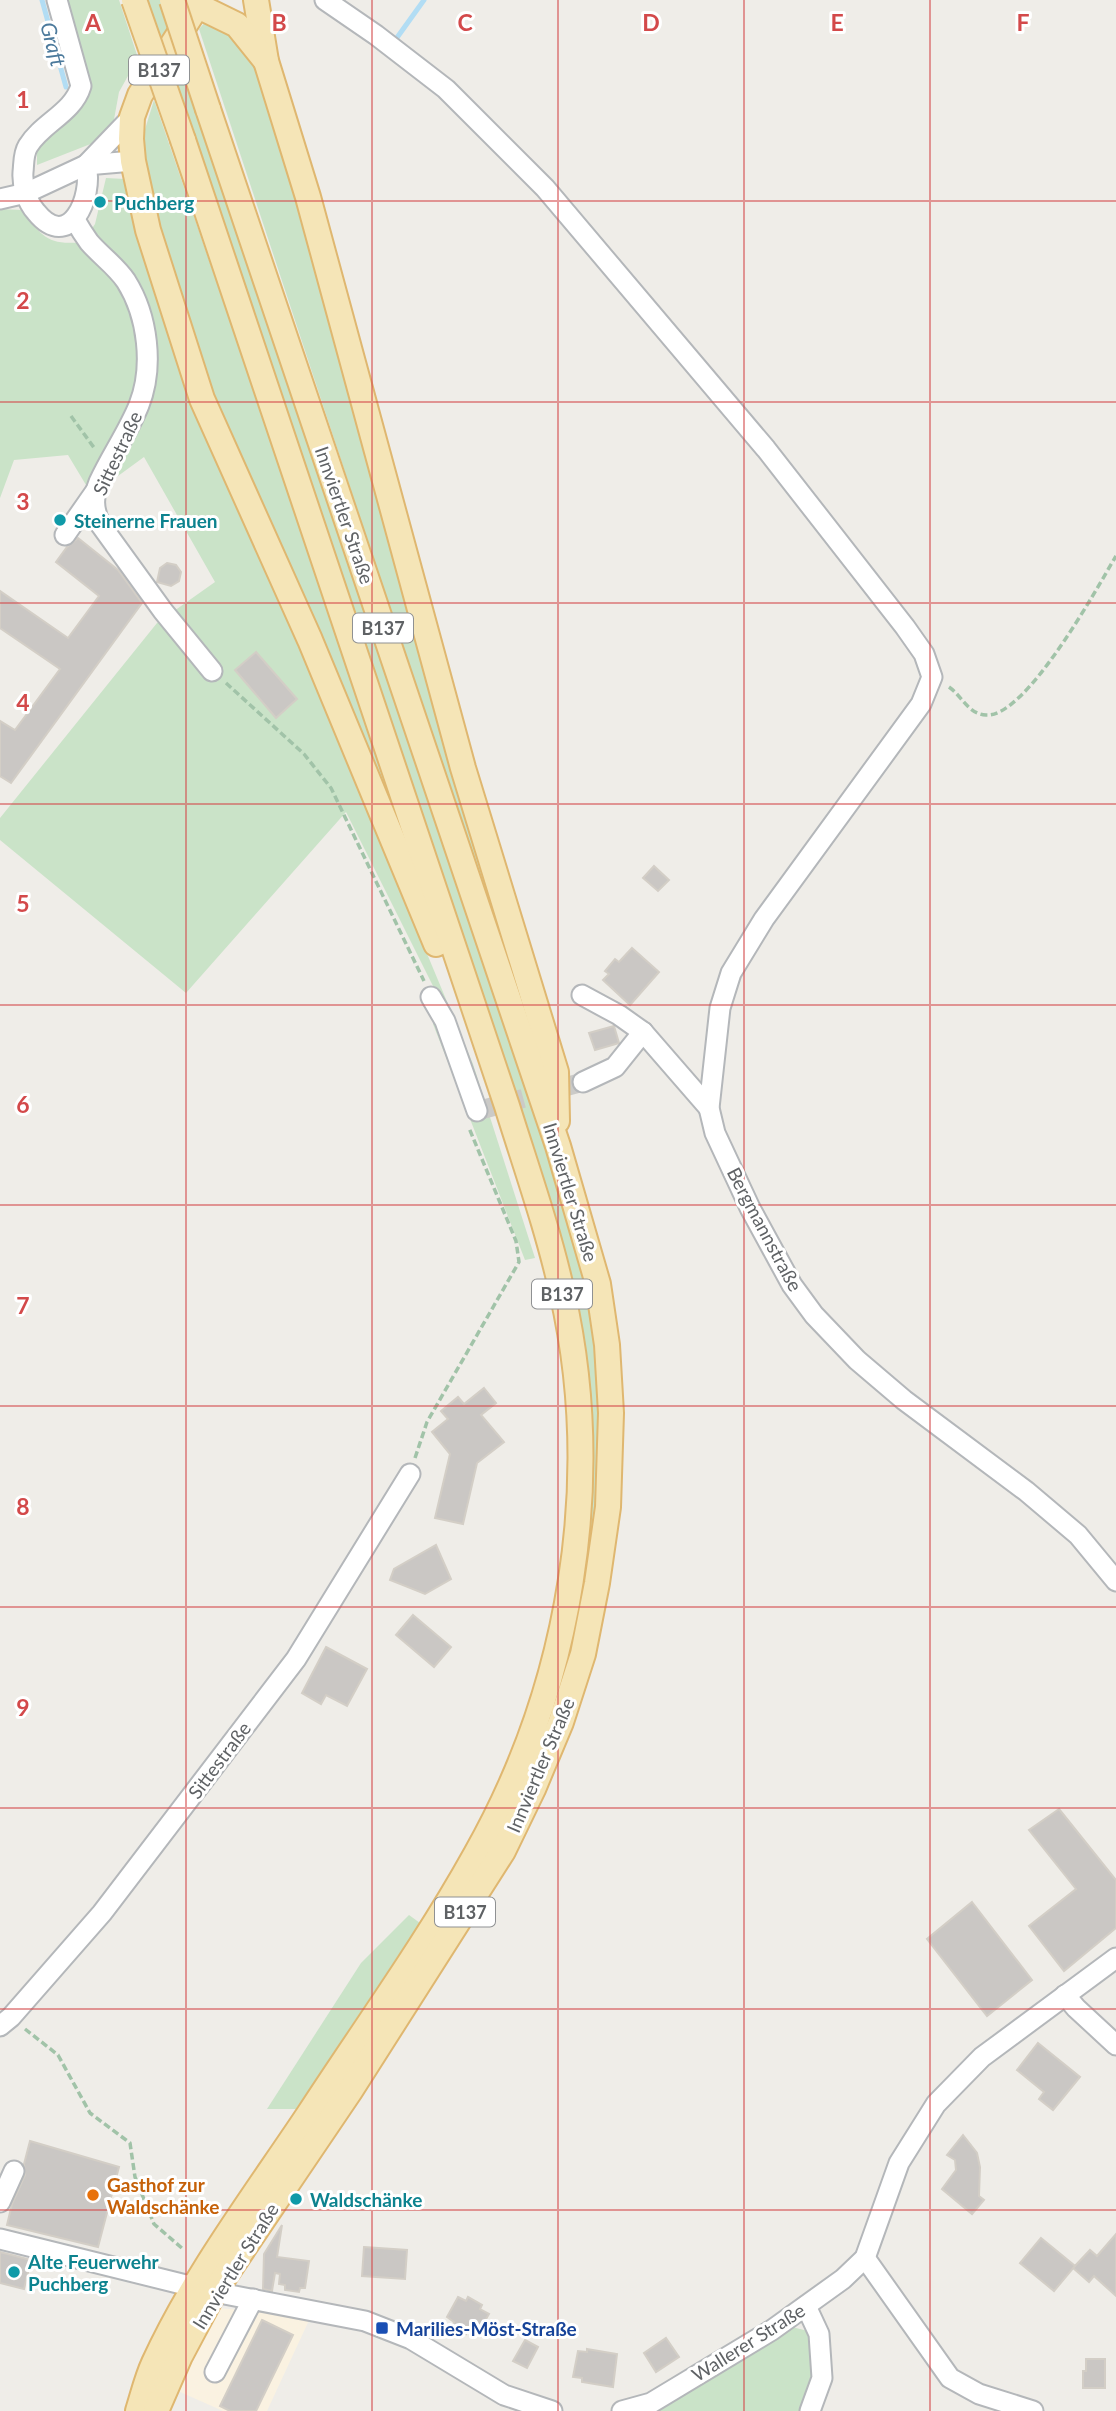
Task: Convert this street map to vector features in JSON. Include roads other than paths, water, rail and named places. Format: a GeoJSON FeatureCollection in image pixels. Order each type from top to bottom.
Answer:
{"type":"FeatureCollection","features":[{"type":"Feature","properties":{"kind":"main road","name":"Innviertler Straße"},"geometry":{"type":"LineString","coordinates":[[134,0],[507,1106],[548,1237],[569,1335],[578,1416],[580,1469],[578,1518],[565,1616],[539,1713],[512,1782],[477,1853],[435,1922],[153,2366],[138,2411]]}},
{"type":"Feature","properties":{"kind":"main road","name":"Innviertler Straße"},"geometry":{"type":"LineString","coordinates":[[156,2411],[180,2356],[204,2289],[350,2091],[503,1851],[533,1789],[561,1723],[583,1654],[608,1507],[611,1413],[607,1345],[598,1284],[558,1146],[172,0]]}},
{"type":"Feature","properties":{"kind":"main road"},"geometry":{"type":"LineString","coordinates":[[256,0],[266,61],[308,197],[463,768],[556,1072],[558,1146]]}},
{"type":"Feature","properties":{"kind":"main road"},"geometry":{"type":"LineString","coordinates":[[266,61],[237,25],[200,3],[140,95],[132,117],[133,161],[148,230],[202,399],[310,640],[436,944],[465,984]]}},
{"type":"Feature","properties":{"kind":"street"},"geometry":{"type":"LineString","coordinates":[[57,0],[81,86],[73,102],[27,147],[24,158],[22,179],[26,193],[32,207],[47,222],[55,225],[75,220],[80,213],[89,185],[86,165]]}},
{"type":"Feature","properties":{"kind":"street","name":"Bergmannstraße"},"geometry":{"type":"LineString","coordinates":[[325,0],[446,89],[545,188],[766,449],[924,654],[932,677],[921,704],[764,919],[731,973],[720,1008],[709,1108],[715,1133],[750,1208],[792,1285],[814,1315],[857,1360],[904,1400],[1026,1491],[1078,1535],[1116,1581]]}},
{"type":"Feature","properties":{"kind":"street"},"geometry":{"type":"LineString","coordinates":[[86,165],[132,117]]}},
{"type":"Feature","properties":{"kind":"street"},"geometry":{"type":"LineString","coordinates":[[0,199],[26,193],[86,165],[133,161]]}},
{"type":"Feature","properties":{"kind":"street","name":"Sittestraße"},"geometry":{"type":"LineString","coordinates":[[75,220],[91,244],[116,267],[127,284],[145,332],[147,374],[139,405],[95,492],[95,512],[100,524],[163,611],[212,671]]}},
{"type":"Feature","properties":{"kind":"street"},"geometry":{"type":"LineString","coordinates":[[65,535],[95,492]]}},
{"type":"Feature","properties":{"kind":"street"},"geometry":{"type":"LineString","coordinates":[[582,995],[643,1032],[709,1108]]}},
{"type":"Feature","properties":{"kind":"street"},"geometry":{"type":"LineString","coordinates":[[431,997],[445,1021],[473,1119]]}},
{"type":"Feature","properties":{"kind":"street"},"geometry":{"type":"LineString","coordinates":[[583,1082],[615,1067],[643,1032]]}},
{"type":"Feature","properties":{"kind":"street","name":"Sittestraße"},"geometry":{"type":"LineString","coordinates":[[5,2022],[102,1913],[296,1659],[410,1474]]}},
{"type":"Feature","properties":{"kind":"street","name":"Wallerer Straße"},"geometry":{"type":"LineString","coordinates":[[622,2411],[651,2403],[772,2330],[843,2280],[865,2258],[899,2163],[936,2104],[982,2057],[1116,1958]]}},
{"type":"Feature","properties":{"kind":"street"},"geometry":{"type":"LineString","coordinates":[[1065,1995],[1116,2045]]}},
{"type":"Feature","properties":{"kind":"street"},"geometry":{"type":"LineString","coordinates":[[0,2202],[14,2171]]}},
{"type":"Feature","properties":{"kind":"street"},"geometry":{"type":"LineString","coordinates":[[0,2239],[204,2289],[365,2321],[411,2339],[504,2395],[552,2411]]}},
{"type":"Feature","properties":{"kind":"street"},"geometry":{"type":"LineString","coordinates":[[865,2258],[950,2378],[979,2394],[1033,2411]]}},
{"type":"Feature","properties":{"kind":"street"},"geometry":{"type":"LineString","coordinates":[[215,2372],[253,2300]]}},
{"type":"Feature","properties":{"kind":"street"},"geometry":{"type":"LineString","coordinates":[[806,2306],[819,2334],[822,2378],[810,2411]]}},
{"type":"Feature","properties":{"kind":"waterway","name":"Graft"},"geometry":{"type":"LineString","coordinates":[[42,0],[66,87]]}},
{"type":"Feature","properties":{"kind":"waterway"},"geometry":{"type":"LineString","coordinates":[[396,39],[424,0]]}},
{"type":"Feature","properties":{"kind":"tunnel"},"geometry":{"type":"LineString","coordinates":[[477,1111],[583,1082]]}},
{"type":"Feature","properties":{"kind":"place","name":"Puchberg"},"geometry":{"type":"Point","coordinates":[100,202]}},
{"type":"Feature","properties":{"kind":"place","name":"Steinerne Frauen"},"geometry":{"type":"Point","coordinates":[60,520]}},
{"type":"Feature","properties":{"kind":"place","name":"Gasthof zur Waldschänke"},"geometry":{"type":"Point","coordinates":[93,2195]}},
{"type":"Feature","properties":{"kind":"place","name":"Waldschänke"},"geometry":{"type":"Point","coordinates":[296,2199]}},
{"type":"Feature","properties":{"kind":"place","name":"Alte Feuerwehr Puchberg"},"geometry":{"type":"Point","coordinates":[14,2272]}},
{"type":"Feature","properties":{"kind":"place","name":"Marilies-Möst-Straße"},"geometry":{"type":"Point","coordinates":[382,2328]}}]}
